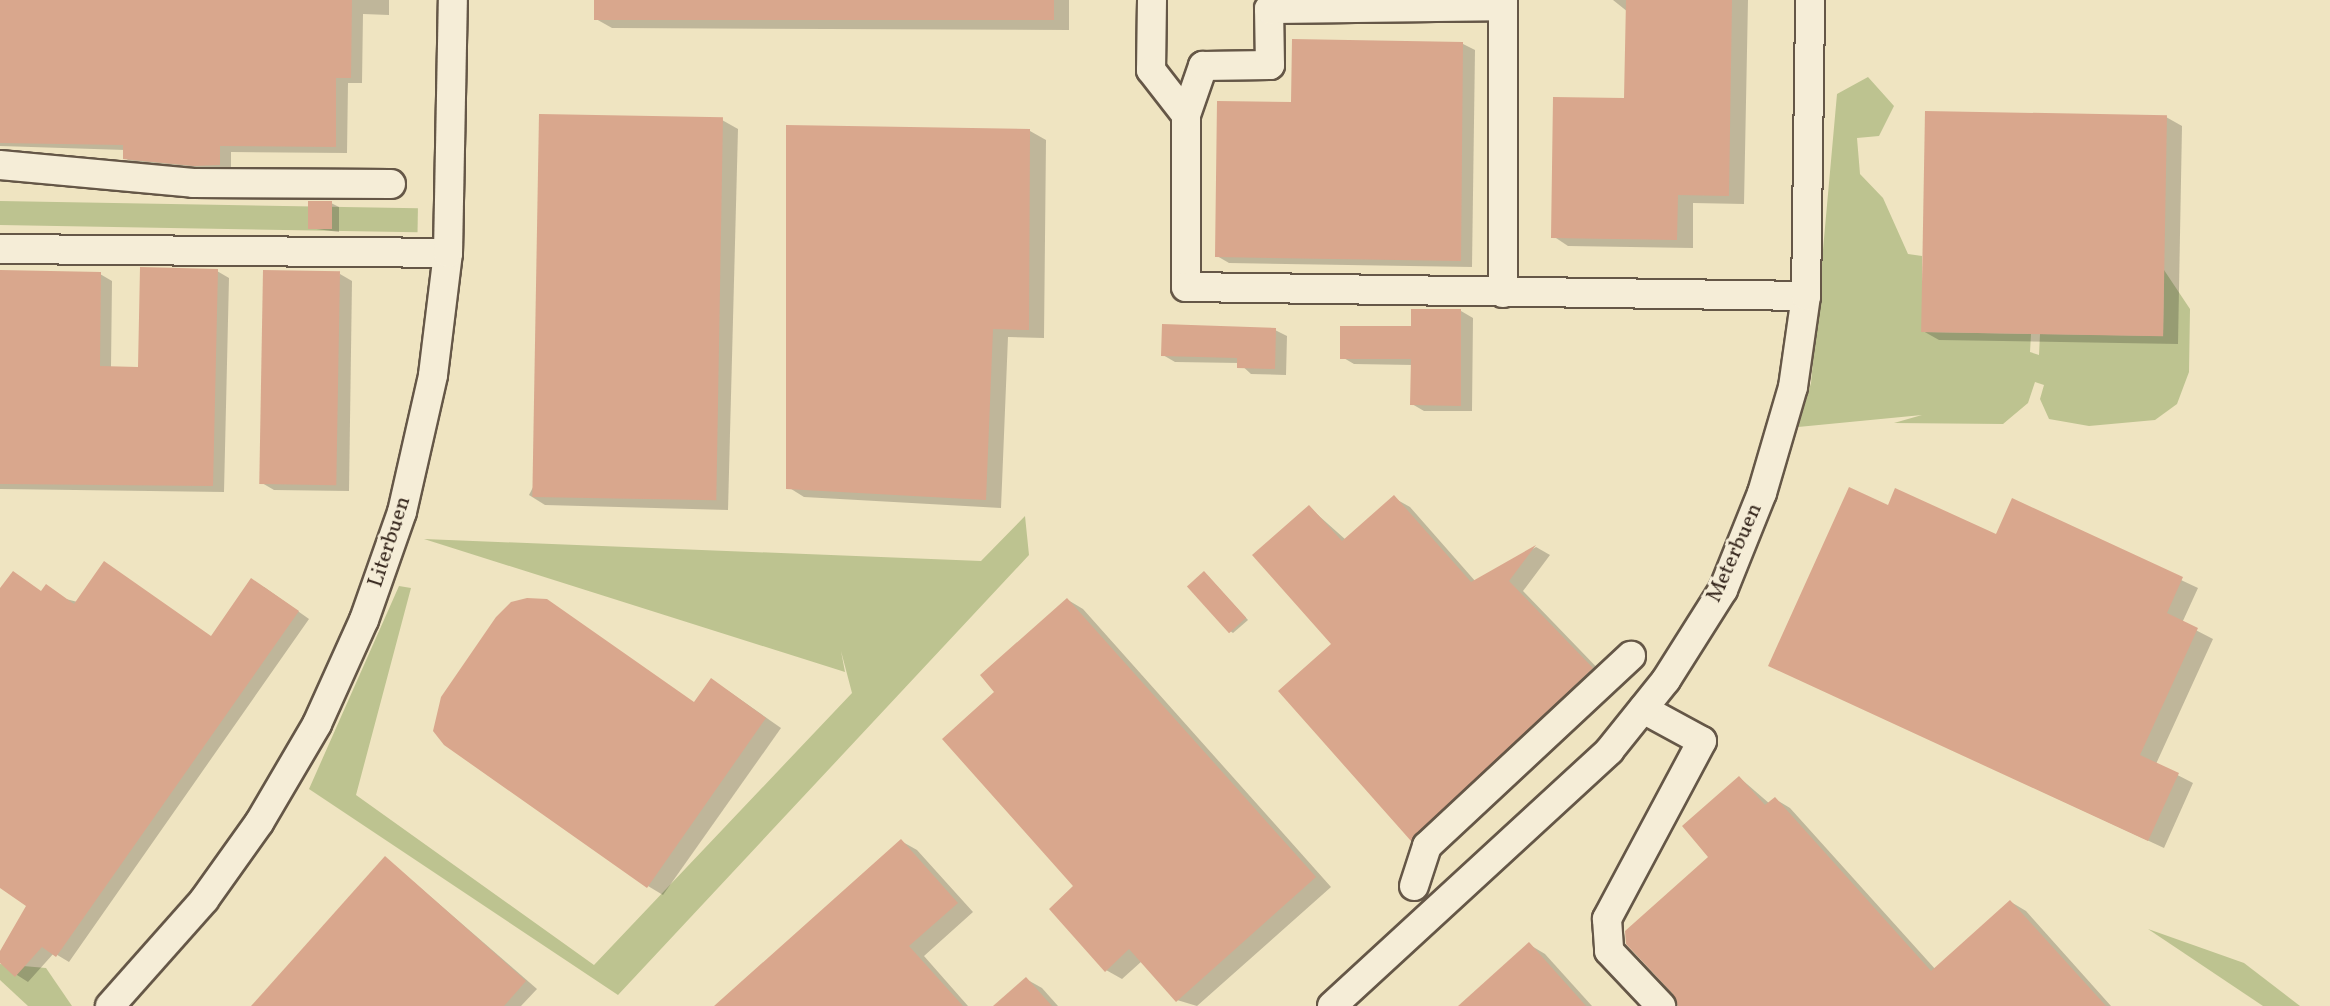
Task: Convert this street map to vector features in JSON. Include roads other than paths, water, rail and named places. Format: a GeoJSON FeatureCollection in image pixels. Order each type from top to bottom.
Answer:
{"type":"FeatureCollection","features":[{"type":"Feature","properties":{"kind":"street","name":"Literbuen"},"geometry":{"type":"LineString","coordinates":[[110,1006],[204,900],[259,823],[317,724],[364,620],[402,512],[433,375],[448,253],[453,0]]}},
{"type":"Feature","properties":{"kind":"street"},"geometry":{"type":"LineString","coordinates":[[1152,0],[1151,70],[1186,115]]}},
{"type":"Feature","properties":{"kind":"street","name":"Meterbuen"},"geometry":{"type":"LineString","coordinates":[[1332,1006],[1535,824],[1643,709],[1723,590],[1762,493],[1793,387],[1806,296],[1810,0]]}},
{"type":"Feature","properties":{"kind":"street"},"geometry":{"type":"LineString","coordinates":[[1503,293],[1503,3],[1269,9],[1270,65],[1203,66],[1186,115],[1186,287],[1503,293],[1806,296]]}},
{"type":"Feature","properties":{"kind":"street"},"geometry":{"type":"LineString","coordinates":[[0,165],[193,183],[391,184]]}},
{"type":"Feature","properties":{"kind":"street"},"geometry":{"type":"LineString","coordinates":[[0,249],[448,253]]}},
{"type":"Feature","properties":{"kind":"street"},"geometry":{"type":"LineString","coordinates":[[1414,886],[1427,846],[1631,656]]}},
{"type":"Feature","properties":{"kind":"street"},"geometry":{"type":"LineString","coordinates":[[1643,709],[1702,741],[1607,919],[1609,951],[1661,1006]]}}]}
